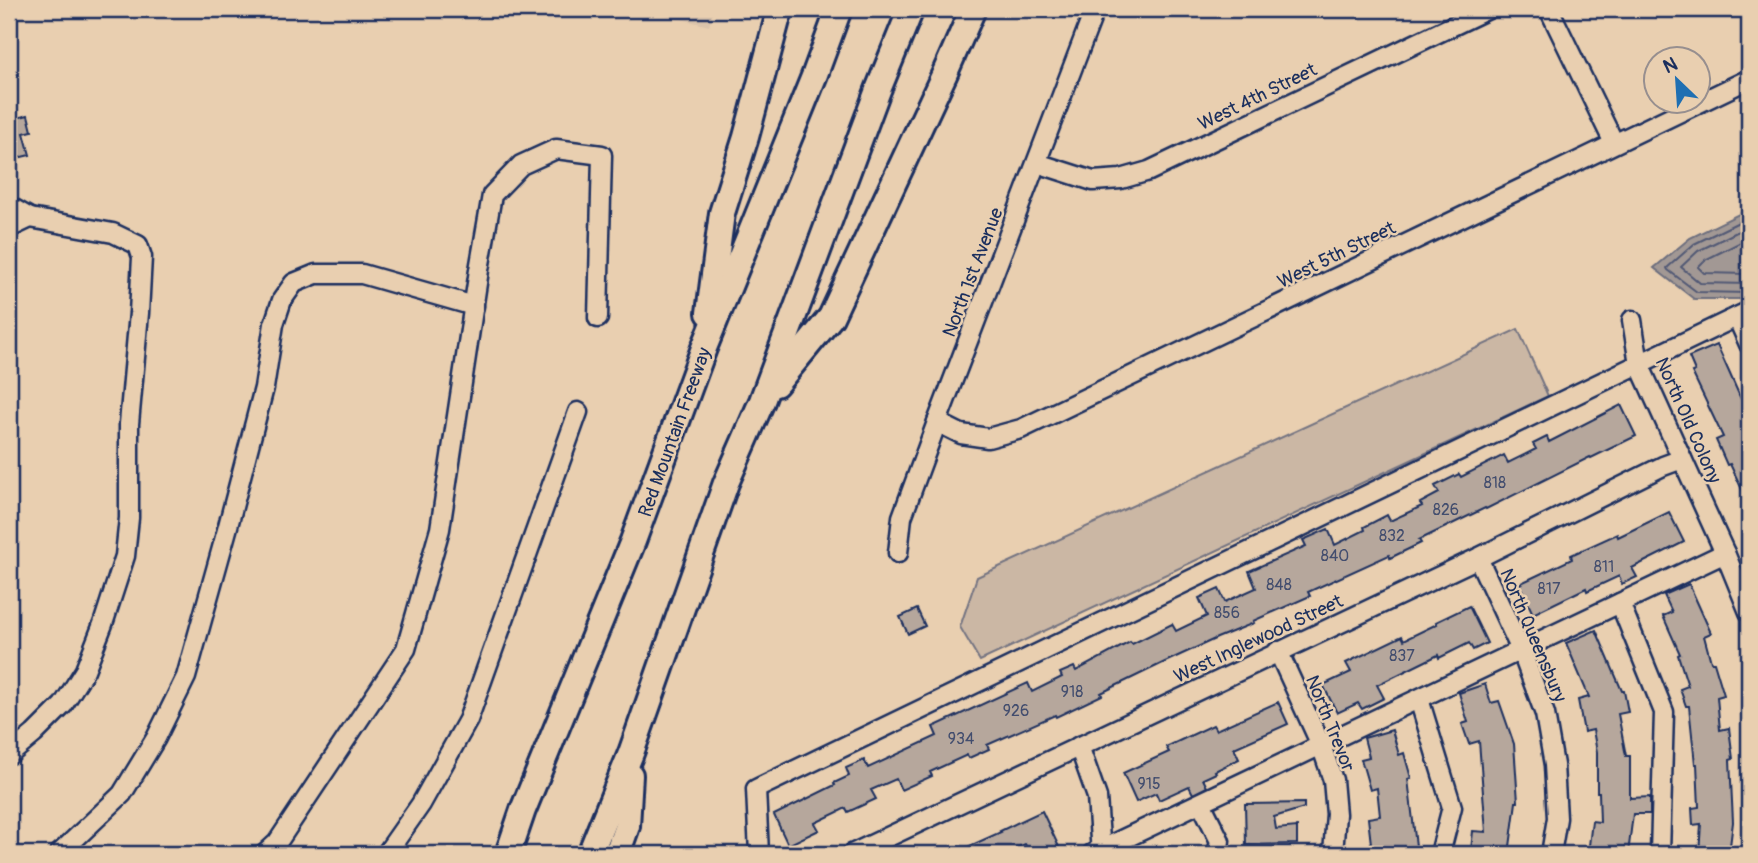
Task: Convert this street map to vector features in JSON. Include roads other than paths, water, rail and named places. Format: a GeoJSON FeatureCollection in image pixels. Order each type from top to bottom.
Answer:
{"type":"FeatureCollection","features":[{"type":"Feature","properties":{"kind":"highway"},"geometry":{"type":"LineString","coordinates":[[704,348],[722,213],[780,9]]}},
{"type":"Feature","properties":{"kind":"highway","name":"Red Mountain Freeway"},"geometry":{"type":"LineString","coordinates":[[508,854],[523,810],[633,541],[704,348],[839,9]]}},
{"type":"Feature","properties":{"kind":"highway"},"geometry":{"type":"LineString","coordinates":[[590,854],[631,753],[726,483],[762,401],[911,9]]}},
{"type":"Feature","properties":{"kind":"highway"},"geometry":{"type":"LineString","coordinates":[[762,401],[831,317],[973,9]]}},
{"type":"Feature","properties":{"kind":"highway"},"geometry":{"type":"LineString","coordinates":[[617,854],[627,826],[631,753]]}},
{"type":"Feature","properties":{"kind":"highway"},"geometry":{"type":"LineString","coordinates":[[491,854],[523,810]]}},
{"type":"Feature","properties":{"kind":"street","name":"North 1st Avenue"},"geometry":{"type":"LineString","coordinates":[[898,554],[902,517],[1095,9]]}},
{"type":"Feature","properties":{"kind":"street","name":"West 4th Street"},"geometry":{"type":"LineString","coordinates":[[1037,163],[1093,181],[1121,180],[1149,171],[1488,9]]}},
{"type":"Feature","properties":{"kind":"street"},"geometry":{"type":"LineString","coordinates":[[1549,9],[1614,144]]}},
{"type":"Feature","properties":{"kind":"street","name":"West 5th Street"},"geometry":{"type":"LineString","coordinates":[[937,422],[961,434],[988,438],[1021,429],[1749,79]]}},
{"type":"Feature","properties":{"kind":"street"},"geometry":{"type":"LineString","coordinates":[[265,854],[277,843],[406,649],[440,529],[492,195],[521,165],[556,149],[602,155],[598,318]]}},
{"type":"Feature","properties":{"kind":"street"},"geometry":{"type":"LineString","coordinates":[[9,206],[30,218],[113,233],[138,245],[142,257],[129,424],[129,518],[125,556],[85,670],[62,705],[9,755]]}},
{"type":"Feature","properties":{"kind":"street"},"geometry":{"type":"LineString","coordinates":[[9,228],[30,218]]}},
{"type":"Feature","properties":{"kind":"street"},"geometry":{"type":"LineString","coordinates":[[59,854],[122,794],[156,738],[186,677],[228,530],[264,388],[274,324],[282,300],[294,283],[316,274],[362,274],[474,306]]}},
{"type":"Feature","properties":{"kind":"street"},"geometry":{"type":"LineString","coordinates":[[759,854],[755,789],[1743,314],[1749,344]]}},
{"type":"Feature","properties":{"kind":"street","name":"North Old Colony"},"geometry":{"type":"LineString","coordinates":[[1632,320],[1639,363],[1749,612]]}},
{"type":"Feature","properties":{"kind":"street"},"geometry":{"type":"LineString","coordinates":[[386,854],[421,804],[468,720],[578,412]]}},
{"type":"Feature","properties":{"kind":"street","name":"West Inglewood Street"},"geometry":{"type":"LineString","coordinates":[[852,854],[1682,459]]}},
{"type":"Feature","properties":{"kind":"street"},"geometry":{"type":"LineString","coordinates":[[1079,746],[1097,797],[1098,853],[1725,553]]}},
{"type":"Feature","properties":{"kind":"street","name":"North Queensbury"},"geometry":{"type":"LineString","coordinates":[[1478,558],[1521,650],[1545,714],[1554,765],[1557,818],[1551,854]]}},
{"type":"Feature","properties":{"kind":"street"},"geometry":{"type":"LineString","coordinates":[[1620,603],[1664,712],[1660,854]]}},
{"type":"Feature","properties":{"kind":"street","name":"North Trevor"},"geometry":{"type":"LineString","coordinates":[[1278,651],[1321,745],[1333,780],[1336,814],[1334,854]]}},
{"type":"Feature","properties":{"kind":"street"},"geometry":{"type":"LineString","coordinates":[[1419,699],[1452,807],[1440,854]]}},
{"type":"Feature","properties":{"kind":"street"},"geometry":{"type":"LineString","coordinates":[[1201,803],[1220,841],[1217,854]]}},
{"type":"Feature","properties":{"kind":"water"},"geometry":{"type":"Polygon","coordinates":[[[1749,209],[1749,299],[1694,299],[1654,268],[1690,238],[1749,209]]]}}]}
